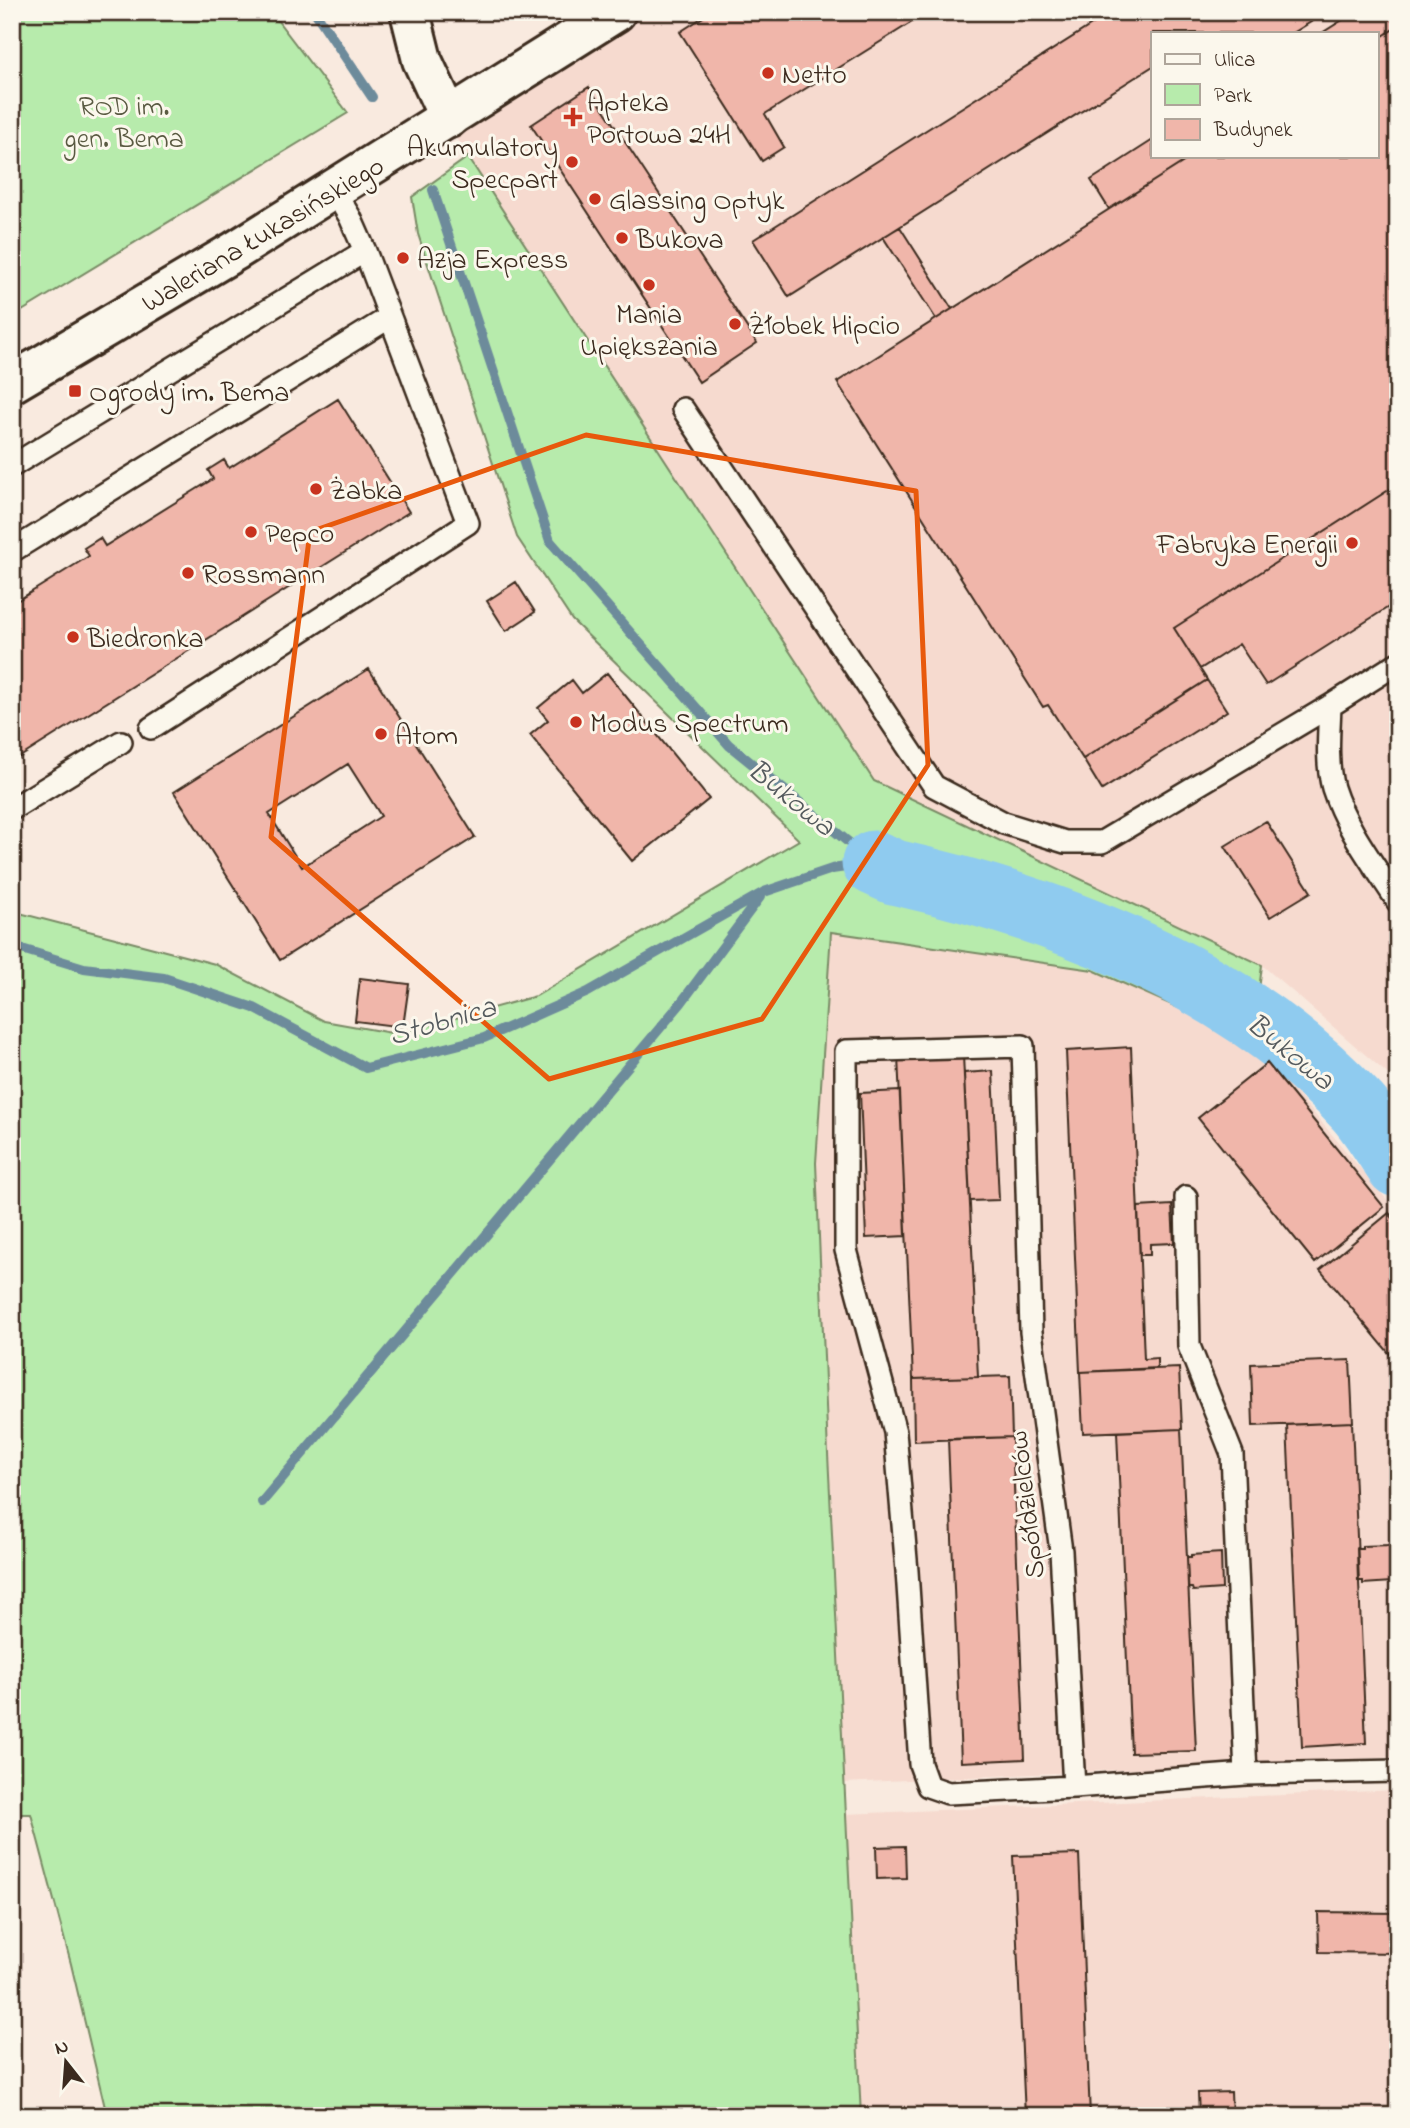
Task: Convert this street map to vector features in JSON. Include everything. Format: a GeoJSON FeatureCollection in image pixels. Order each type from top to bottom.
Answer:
{"type":"FeatureCollection","features":[{"type":"Feature","properties":{"kind":"street"},"geometry":{"type":"LineString","coordinates":[[410,12],[422,60],[449,118]]}},
{"type":"Feature","properties":{"kind":"street","name":"Waleriana Łukasińskiego"},"geometry":{"type":"LineString","coordinates":[[12,383],[334,191],[617,12]]}},
{"type":"Feature","properties":{"kind":"lane"},"geometry":{"type":"LineString","coordinates":[[151,728],[468,523],[365,251],[350,217],[334,191]]}},
{"type":"Feature","properties":{"kind":"lane"},"geometry":{"type":"LineString","coordinates":[[12,466],[365,251]]}},
{"type":"Feature","properties":{"kind":"lane"},"geometry":{"type":"LineString","coordinates":[[12,551],[390,317]]}},
{"type":"Feature","properties":{"kind":"lane"},"geometry":{"type":"LineString","coordinates":[[682,409],[934,786],[1004,823],[1065,842],[1102,842],[1398,663]]}},
{"type":"Feature","properties":{"kind":"lane"},"geometry":{"type":"LineString","coordinates":[[1330,706],[1328,744],[1333,786],[1350,827],[1398,902]]}},
{"type":"Feature","properties":{"kind":"lane"},"geometry":{"type":"LineString","coordinates":[[12,809],[121,742]]}},
{"type":"Feature","properties":{"kind":"lane","name":"Spółdzielców"},"geometry":{"type":"LineString","coordinates":[[1023,1046],[1031,1332],[1061,1551],[1074,1787],[948,1793],[928,1786],[920,1764],[895,1432],[846,1251],[846,1051],[1023,1046]]}},
{"type":"Feature","properties":{"kind":"lane"},"geometry":{"type":"LineString","coordinates":[[1186,1197],[1189,1346],[1232,1454],[1246,1774]]}},
{"type":"Feature","properties":{"kind":"lane"},"geometry":{"type":"LineString","coordinates":[[1074,1787],[1246,1774],[1398,1771]]}},
{"type":"Feature","properties":{"kind":"highlighted area"},"geometry":{"type":"Polygon","coordinates":[[[586,435],[916,491],[928,765],[762,1019],[549,1079],[271,837],[310,532],[586,435]]]}},
{"type":"Feature","properties":{"kind":"shaded area"},"geometry":{"type":"Polygon","coordinates":[[[648,12],[1398,12],[1398,1083],[1262,965],[874,781],[454,135],[648,12]]]}},
{"type":"Feature","properties":{"kind":"shaded area"},"geometry":{"type":"Polygon","coordinates":[[[831,931],[1093,970],[1253,1041],[1398,1213],[1398,1757],[843,1783],[816,1163],[831,931]]]}},
{"type":"Feature","properties":{"kind":"shaded area"},"geometry":{"type":"Polygon","coordinates":[[[1398,1790],[1398,2116],[861,2116],[845,1814],[1398,1790]]]}},
{"type":"Feature","properties":{"kind":"green space","name":"ROD im. gen. Bema"},"geometry":{"type":"Polygon","coordinates":[[[12,12],[271,12],[348,113],[12,317],[12,12]]]}},
{"type":"Feature","properties":{"kind":"green space"},"geometry":{"type":"Polygon","coordinates":[[[468,157],[874,781],[1262,965],[1253,1041],[1093,970],[831,932],[816,1163],[861,2116],[107,2116],[71,1964],[31,1814],[12,1814],[12,911],[215,964],[324,1021],[397,1034],[536,996],[799,840],[572,620],[517,537],[418,234],[412,197],[468,157]]]}},
{"type":"Feature","properties":{"kind":"building","name":"Netto"},"geometry":{"type":"Polygon","coordinates":[[[711,12],[928,12],[765,114],[784,147],[762,161],[680,32],[711,12]]]}},
{"type":"Feature","properties":{"kind":"building"},"geometry":{"type":"Polygon","coordinates":[[[1112,12],[1327,12],[1295,32],[1151,32],[1151,67],[789,297],[753,240],[1112,12]]]}},
{"type":"Feature","properties":{"kind":"building"},"geometry":{"type":"Polygon","coordinates":[[[1355,12],[1398,12],[1398,26],[1378,39],[1378,32],[1324,32],[1355,12]]]}},
{"type":"Feature","properties":{"kind":"building"},"geometry":{"type":"Polygon","coordinates":[[[1398,26],[1398,484],[1174,628],[1207,680],[1083,759],[1048,705],[1043,707],[837,382],[1190,158],[1378,158],[1378,39],[1398,26]]]}},
{"type":"Feature","properties":{"kind":"building"},"geometry":{"type":"Polygon","coordinates":[[[589,87],[757,343],[699,382],[531,125],[589,87]]]}},
{"type":"Feature","properties":{"kind":"building"},"geometry":{"type":"Polygon","coordinates":[[[1151,141],[1151,158],[1190,158],[1109,209],[1091,180],[1151,141]]]}},
{"type":"Feature","properties":{"kind":"building"},"geometry":{"type":"Polygon","coordinates":[[[900,227],[952,309],[936,319],[883,237],[900,227]]]}},
{"type":"Feature","properties":{"kind":"building"},"geometry":{"type":"Polygon","coordinates":[[[338,399],[409,512],[12,762],[12,604],[89,556],[84,548],[100,538],[105,546],[213,479],[208,470],[224,460],[229,468],[338,399]]]}},
{"type":"Feature","properties":{"kind":"building","name":"Fabryka Energii"},"geometry":{"type":"Polygon","coordinates":[[[1398,484],[1398,601],[1266,685],[1239,644],[1200,669],[1174,628],[1398,484]]]}},
{"type":"Feature","properties":{"kind":"building"},"geometry":{"type":"Polygon","coordinates":[[[516,582],[535,612],[506,631],[487,601],[516,582]]]}},
{"type":"Feature","properties":{"kind":"building"},"geometry":{"type":"Polygon","coordinates":[[[369,669],[475,837],[280,960],[174,792],[369,669]],[[348,764],[269,814],[302,867],[381,816],[348,764]]]}},
{"type":"Feature","properties":{"kind":"building"},"geometry":{"type":"Polygon","coordinates":[[[607,673],[709,799],[632,861],[530,735],[548,720],[538,708],[572,680],[582,693],[607,673]]]}},
{"type":"Feature","properties":{"kind":"building"},"geometry":{"type":"Polygon","coordinates":[[[1207,680],[1227,711],[1102,790],[1083,759],[1207,680]]]}},
{"type":"Feature","properties":{"kind":"building"},"geometry":{"type":"Polygon","coordinates":[[[1266,821],[1311,892],[1270,917],[1225,846],[1266,821]]]}},
{"type":"Feature","properties":{"kind":"building"},"geometry":{"type":"Polygon","coordinates":[[[360,978],[409,984],[403,1027],[355,1021],[360,978]]]}},
{"type":"Feature","properties":{"kind":"building"},"geometry":{"type":"Polygon","coordinates":[[[1131,1047],[1144,1359],[1157,1358],[1157,1368],[1080,1372],[1066,1051],[1131,1047]]]}},
{"type":"Feature","properties":{"kind":"building"},"geometry":{"type":"Polygon","coordinates":[[[963,1055],[978,1377],[913,1379],[898,1057],[963,1055]]]}},
{"type":"Feature","properties":{"kind":"building"},"geometry":{"type":"Polygon","coordinates":[[[1267,1063],[1384,1207],[1315,1263],[1198,1118],[1267,1063]]]}},
{"type":"Feature","properties":{"kind":"building"},"geometry":{"type":"Polygon","coordinates":[[[993,1071],[999,1200],[970,1201],[964,1073],[993,1071]]]}},
{"type":"Feature","properties":{"kind":"building"},"geometry":{"type":"Polygon","coordinates":[[[900,1091],[906,1236],[866,1238],[860,1093],[900,1091]]]}},
{"type":"Feature","properties":{"kind":"building"},"geometry":{"type":"Polygon","coordinates":[[[1172,1205],[1174,1243],[1150,1244],[1150,1255],[1140,1255],[1138,1207],[1172,1205]]]}},
{"type":"Feature","properties":{"kind":"building"},"geometry":{"type":"Polygon","coordinates":[[[1389,1213],[1398,1224],[1398,1364],[1320,1270],[1389,1213]]]}},
{"type":"Feature","properties":{"kind":"building"},"geometry":{"type":"Polygon","coordinates":[[[1350,1360],[1353,1422],[1253,1426],[1251,1364],[1350,1360]]]}},
{"type":"Feature","properties":{"kind":"building"},"geometry":{"type":"Polygon","coordinates":[[[1179,1368],[1182,1429],[1083,1433],[1080,1372],[1179,1368]]]}},
{"type":"Feature","properties":{"kind":"building"},"geometry":{"type":"Polygon","coordinates":[[[1010,1376],[1012,1437],[914,1441],[913,1379],[1010,1376]]]}},
{"type":"Feature","properties":{"kind":"building"},"geometry":{"type":"Polygon","coordinates":[[[1352,1422],[1366,1743],[1302,1747],[1287,1425],[1352,1422]]]}},
{"type":"Feature","properties":{"kind":"building"},"geometry":{"type":"Polygon","coordinates":[[[1181,1429],[1196,1751],[1131,1753],[1117,1432],[1181,1429]]]}},
{"type":"Feature","properties":{"kind":"building"},"geometry":{"type":"Polygon","coordinates":[[[1012,1437],[1025,1759],[961,1762],[948,1439],[1012,1437]]]}},
{"type":"Feature","properties":{"kind":"building"},"geometry":{"type":"Polygon","coordinates":[[[1390,1545],[1392,1582],[1363,1584],[1363,1581],[1358,1581],[1357,1549],[1362,1549],[1362,1546],[1390,1545]]]}},
{"type":"Feature","properties":{"kind":"building"},"geometry":{"type":"Polygon","coordinates":[[[1221,1553],[1222,1589],[1193,1591],[1188,1588],[1187,1557],[1221,1553]]]}},
{"type":"Feature","properties":{"kind":"building"},"geometry":{"type":"Polygon","coordinates":[[[905,1846],[906,1878],[877,1879],[876,1847],[905,1846]]]}},
{"type":"Feature","properties":{"kind":"building"},"geometry":{"type":"Polygon","coordinates":[[[1079,1854],[1090,2116],[1025,2116],[1013,1856],[1079,1854]]]}},
{"type":"Feature","properties":{"kind":"building"},"geometry":{"type":"Polygon","coordinates":[[[1318,1912],[1398,1913],[1398,1953],[1319,1952],[1318,1912]]]}},
{"type":"Feature","properties":{"kind":"building"},"geometry":{"type":"Polygon","coordinates":[[[1231,2092],[1232,2116],[1199,2116],[1198,2093],[1231,2092]]]}},
{"type":"Feature","properties":{"kind":"waterway","name":"Bukowa"},"geometry":{"type":"LineString","coordinates":[[315,12],[372,97]]}},
{"type":"Feature","properties":{"kind":"waterway","name":"Bukowa"},"geometry":{"type":"LineString","coordinates":[[433,190],[550,541],[729,745],[874,863]]}},
{"type":"Feature","properties":{"kind":"waterway","name":"Stobnica"},"geometry":{"type":"LineString","coordinates":[[12,946],[84,968],[164,978],[254,1008],[366,1068],[484,1038],[588,992],[764,892],[832,869],[874,863]]}},
{"type":"Feature","properties":{"kind":"waterway","name":"Bukowa"},"geometry":{"type":"LineString","coordinates":[[874,863],[894,872],[957,888],[1083,929],[1144,956],[1203,987],[1259,1022],[1311,1062],[1358,1108],[1398,1165]]}},
{"type":"Feature","properties":{"kind":"waterway"},"geometry":{"type":"LineString","coordinates":[[262,1502],[681,1003],[760,897]]}},
{"type":"Feature","properties":{"kind":"place","name":"Netto"},"geometry":{"type":"Point","coordinates":[768,73]}},
{"type":"Feature","properties":{"kind":"place","name":"Apteka Portowa 24H"},"geometry":{"type":"Point","coordinates":[573,117]}},
{"type":"Feature","properties":{"kind":"place","name":"Akumulatory Specpart"},"geometry":{"type":"Point","coordinates":[572,162]}},
{"type":"Feature","properties":{"kind":"place","name":"Glassing Optyk"},"geometry":{"type":"Point","coordinates":[595,199]}},
{"type":"Feature","properties":{"kind":"place","name":"Bukova"},"geometry":{"type":"Point","coordinates":[622,238]}},
{"type":"Feature","properties":{"kind":"place","name":"Azja Express"},"geometry":{"type":"Point","coordinates":[403,258]}},
{"type":"Feature","properties":{"kind":"place","name":"Mania Upiększania"},"geometry":{"type":"Point","coordinates":[649,285]}},
{"type":"Feature","properties":{"kind":"place","name":"Żłobek Hipcio"},"geometry":{"type":"Point","coordinates":[735,324]}},
{"type":"Feature","properties":{"kind":"place","name":"Ogrody im. Bema"},"geometry":{"type":"Point","coordinates":[75,391]}},
{"type":"Feature","properties":{"kind":"place","name":"Żabka"},"geometry":{"type":"Point","coordinates":[316,489]}},
{"type":"Feature","properties":{"kind":"place","name":"Pepco"},"geometry":{"type":"Point","coordinates":[251,532]}},
{"type":"Feature","properties":{"kind":"place","name":"Fabryka Energii"},"geometry":{"type":"Point","coordinates":[1352,543]}},
{"type":"Feature","properties":{"kind":"place","name":"Rossmann"},"geometry":{"type":"Point","coordinates":[188,573]}},
{"type":"Feature","properties":{"kind":"place","name":"Biedronka"},"geometry":{"type":"Point","coordinates":[73,637]}},
{"type":"Feature","properties":{"kind":"place","name":"Modus Spectrum"},"geometry":{"type":"Point","coordinates":[576,722]}},
{"type":"Feature","properties":{"kind":"place","name":"Atom"},"geometry":{"type":"Point","coordinates":[381,734]}}]}
